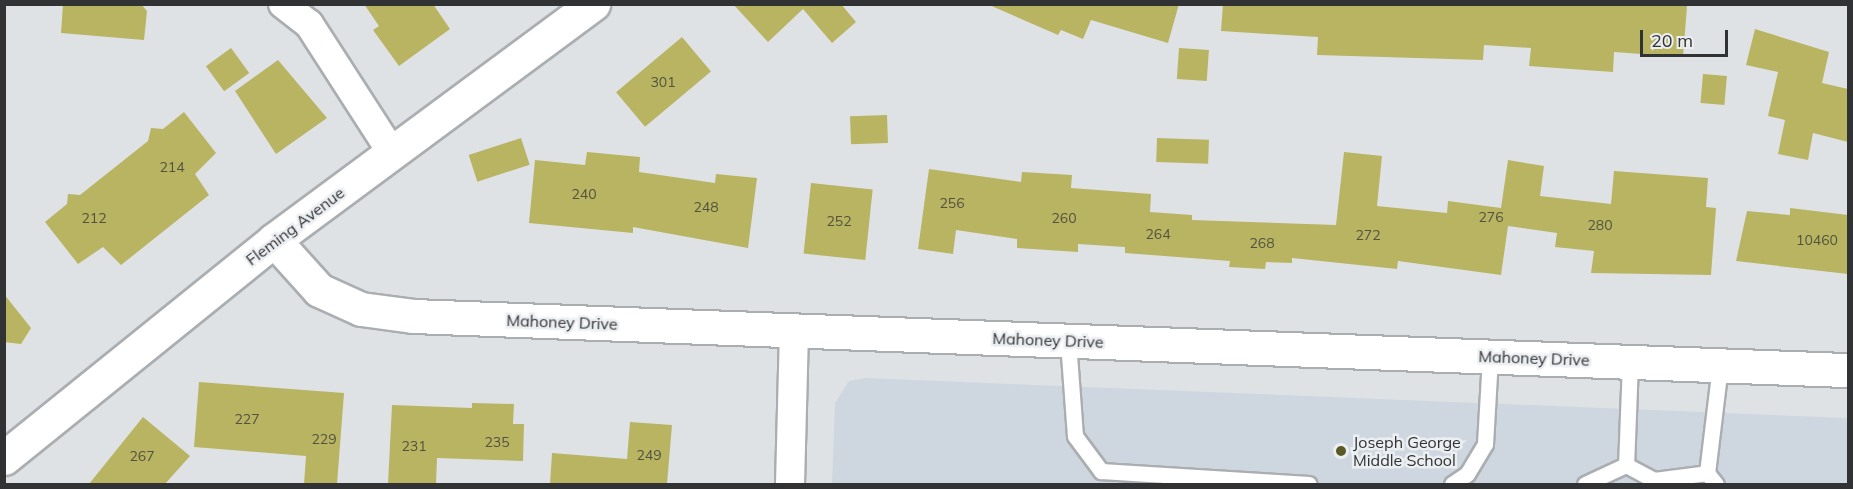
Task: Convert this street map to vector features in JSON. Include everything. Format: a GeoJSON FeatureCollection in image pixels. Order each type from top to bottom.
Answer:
{"type":"FeatureCollection","features":[{"type":"Feature","properties":{"kind":"street"},"geometry":{"type":"LineString","coordinates":[[283,4],[309,24],[391,151]]}},
{"type":"Feature","properties":{"kind":"street","name":"Fleming Avenue"},"geometry":{"type":"LineString","coordinates":[[4,458],[274,240],[391,151],[593,4]]}},
{"type":"Feature","properties":{"kind":"street","name":"Mahoney Drive"},"geometry":{"type":"LineString","coordinates":[[274,240],[319,290],[361,309],[794,332],[1848,370]]}},
{"type":"Feature","properties":{"kind":"street"},"geometry":{"type":"LineString","coordinates":[[789,484],[794,332]]}},
{"type":"Feature","properties":{"kind":"lane"},"geometry":{"type":"LineString","coordinates":[[1068,341],[1075,436],[1101,471],[1309,484]]}},
{"type":"Feature","properties":{"kind":"lane"},"geometry":{"type":"LineString","coordinates":[[1452,484],[1467,474],[1485,444],[1490,357]]}},
{"type":"Feature","properties":{"kind":"lane"},"geometry":{"type":"LineString","coordinates":[[1626,465],[1630,362]]}},
{"type":"Feature","properties":{"kind":"lane"},"geometry":{"type":"LineString","coordinates":[[1626,465],[1654,480],[1712,479],[1720,365]]}},
{"type":"Feature","properties":{"kind":"lane"},"geometry":{"type":"LineString","coordinates":[[1585,484],[1626,465]]}},
{"type":"Feature","properties":{"kind":"shaded area","name":"Joseph George Middle School"},"geometry":{"type":"Polygon","coordinates":[[[865,378],[1848,418],[1848,484],[832,484],[835,403],[849,381],[865,378]]]}},
{"type":"Feature","properties":{"kind":"building"},"geometry":{"type":"Polygon","coordinates":[[[63,4],[141,4],[147,11],[144,40],[61,33],[63,4]]]}},
{"type":"Feature","properties":{"kind":"building"},"geometry":{"type":"Polygon","coordinates":[[[364,4],[433,4],[450,29],[399,66],[373,30],[379,26],[364,4]]]}},
{"type":"Feature","properties":{"kind":"building"},"geometry":{"type":"Polygon","coordinates":[[[733,4],[841,4],[856,22],[832,43],[803,9],[768,42],[733,4]]]}},
{"type":"Feature","properties":{"kind":"building"},"geometry":{"type":"Polygon","coordinates":[[[987,4],[1179,4],[1168,43],[1091,20],[1083,39],[1061,30],[1058,35],[987,4]]]}},
{"type":"Feature","properties":{"kind":"building"},"geometry":{"type":"Polygon","coordinates":[[[1223,4],[1662,4],[1687,6],[1683,57],[1614,52],[1613,72],[1529,66],[1531,48],[1484,45],[1483,60],[1317,55],[1318,37],[1221,31],[1223,4]]]}},
{"type":"Feature","properties":{"kind":"building"},"geometry":{"type":"Polygon","coordinates":[[[1755,29],[1829,52],[1822,83],[1848,89],[1848,142],[1813,133],[1808,160],[1778,154],[1785,120],[1768,116],[1778,72],[1746,65],[1755,29]]]}},
{"type":"Feature","properties":{"kind":"building"},"geometry":{"type":"Polygon","coordinates":[[[682,37],[711,71],[645,127],[616,92],[682,37]]]}},
{"type":"Feature","properties":{"kind":"building"},"geometry":{"type":"Polygon","coordinates":[[[231,48],[249,73],[224,91],[206,66],[231,48]]]}},
{"type":"Feature","properties":{"kind":"building"},"geometry":{"type":"Polygon","coordinates":[[[1179,48],[1209,50],[1207,81],[1177,79],[1179,48]]]}},
{"type":"Feature","properties":{"kind":"building"},"geometry":{"type":"Polygon","coordinates":[[[278,60],[327,118],[276,154],[235,91],[278,60]]]}},
{"type":"Feature","properties":{"kind":"building"},"geometry":{"type":"Polygon","coordinates":[[[1703,74],[1727,76],[1724,105],[1700,103],[1703,74]]]}},
{"type":"Feature","properties":{"kind":"building"},"geometry":{"type":"Polygon","coordinates":[[[184,112],[216,153],[195,174],[209,195],[121,265],[103,247],[78,264],[45,222],[67,204],[68,194],[80,195],[148,141],[151,128],[163,129],[184,112]]]}},
{"type":"Feature","properties":{"kind":"building"},"geometry":{"type":"Polygon","coordinates":[[[887,115],[888,143],[851,144],[850,116],[887,115]]]}},
{"type":"Feature","properties":{"kind":"building"},"geometry":{"type":"Polygon","coordinates":[[[521,138],[530,165],[477,182],[469,155],[521,138]]]}},
{"type":"Feature","properties":{"kind":"building"},"geometry":{"type":"Polygon","coordinates":[[[1157,138],[1209,140],[1208,164],[1156,162],[1157,138]]]}},
{"type":"Feature","properties":{"kind":"building"},"geometry":{"type":"Polygon","coordinates":[[[587,152],[640,157],[639,172],[715,183],[716,174],[757,178],[748,248],[633,227],[633,233],[529,223],[535,160],[585,165],[587,152]]]}},
{"type":"Feature","properties":{"kind":"building"},"geometry":{"type":"Polygon","coordinates":[[[1344,152],[1382,156],[1377,206],[1447,213],[1448,201],[1501,208],[1508,160],[1544,166],[1540,196],[1611,204],[1614,171],[1708,178],[1706,207],[1716,208],[1711,275],[1591,273],[1594,251],[1555,247],[1557,233],[1508,226],[1501,275],[1398,261],[1397,269],[1292,258],[1292,263],[1266,262],[1265,269],[1229,267],[1230,261],[1125,253],[1125,247],[1078,244],[1078,252],[1017,248],[1017,239],[956,230],[953,254],[918,249],[929,169],[1021,182],[1022,172],[1072,175],[1071,188],[1151,194],[1150,212],[1192,215],[1192,220],[1336,225],[1344,152]]]}},
{"type":"Feature","properties":{"kind":"building"},"geometry":{"type":"Polygon","coordinates":[[[811,183],[873,189],[865,260],[804,254],[811,183]]]}},
{"type":"Feature","properties":{"kind":"building"},"geometry":{"type":"Polygon","coordinates":[[[1790,208],[1848,215],[1848,274],[1736,261],[1747,211],[1790,215],[1790,208]]]}},
{"type":"Feature","properties":{"kind":"building"},"geometry":{"type":"Polygon","coordinates":[[[4,294],[31,328],[21,344],[4,342],[4,294]]]}},
{"type":"Feature","properties":{"kind":"building"},"geometry":{"type":"Polygon","coordinates":[[[199,382],[344,393],[337,484],[304,484],[306,456],[194,447],[199,382]]]}},
{"type":"Feature","properties":{"kind":"building"},"geometry":{"type":"Polygon","coordinates":[[[472,403],[514,404],[513,424],[524,424],[523,461],[437,458],[436,484],[388,484],[392,405],[472,408],[472,403]]]}},
{"type":"Feature","properties":{"kind":"building"},"geometry":{"type":"Polygon","coordinates":[[[143,417],[190,456],[165,484],[89,484],[143,417]]]}},
{"type":"Feature","properties":{"kind":"building"},"geometry":{"type":"Polygon","coordinates":[[[630,422],[672,425],[667,484],[550,484],[552,453],[627,459],[630,422]]]}},
{"type":"Feature","properties":{"kind":"place","name":"Joseph George Middle School"},"geometry":{"type":"Point","coordinates":[1341,451]}}]}
